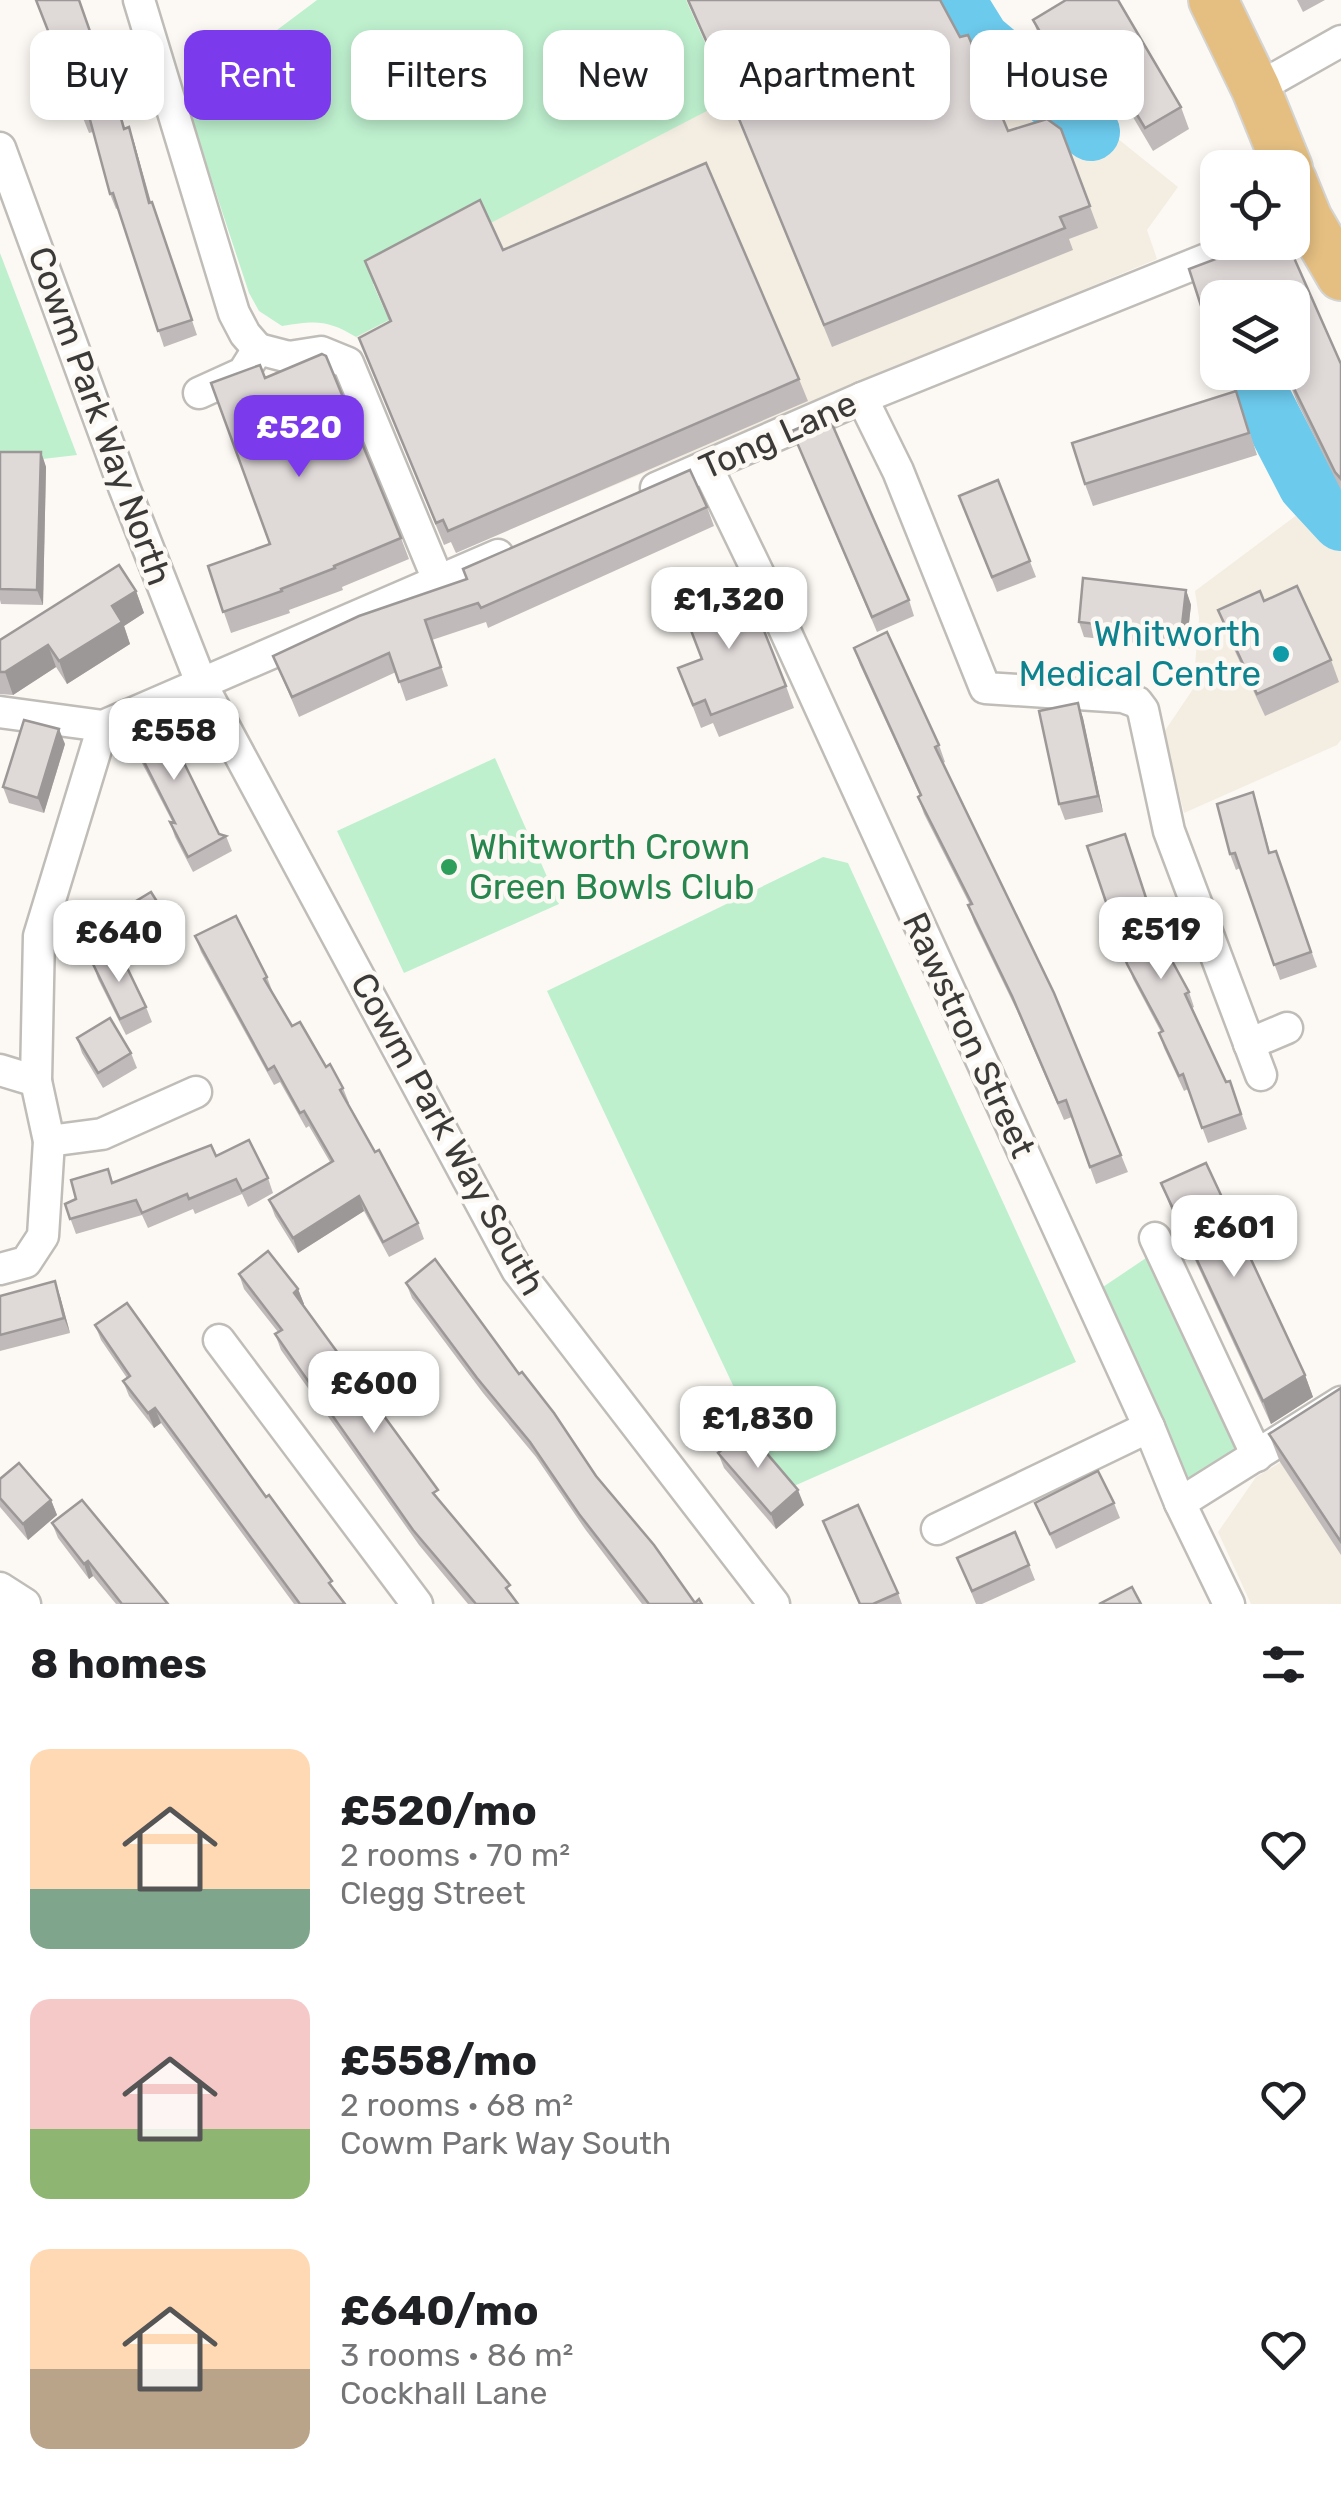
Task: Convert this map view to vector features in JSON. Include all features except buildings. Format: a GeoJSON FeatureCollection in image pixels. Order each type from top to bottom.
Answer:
{"type":"FeatureCollection","features":[{"type":"Feature","properties":{"kind":"main road"},"geometry":{"type":"LineString","coordinates":[[1213,0],[1281,150]]}},
{"type":"Feature","properties":{"kind":"main road"},"geometry":{"type":"LineString","coordinates":[[1310,227],[1341,276]]}},
{"type":"Feature","properties":{"kind":"street"},"geometry":{"type":"LineString","coordinates":[[140,0],[234,313],[258,349],[288,357],[321,352],[348,363],[438,580]]}},
{"type":"Feature","properties":{"kind":"street"},"geometry":{"type":"LineString","coordinates":[[1256,89],[1341,41]]}},
{"type":"Feature","properties":{"kind":"street","name":"Cowm Park Way North"},"geometry":{"type":"LineString","coordinates":[[0,148],[124,488],[202,684]]}},
{"type":"Feature","properties":{"kind":"street","name":"Tong Lane"},"geometry":{"type":"LineString","coordinates":[[635,497],[862,398],[1204,260]]}},
{"type":"Feature","properties":{"kind":"street"},"geometry":{"type":"LineString","coordinates":[[199,393],[243,373],[258,349]]}},
{"type":"Feature","properties":{"kind":"street"},"geometry":{"type":"LineString","coordinates":[[862,398],[898,471],[985,688],[1123,698],[1137,702],[1143,710],[1169,830],[1261,1075]]}},
{"type":"Feature","properties":{"kind":"street","name":"Rawstron Street"},"geometry":{"type":"LineString","coordinates":[[707,467],[1229,1604]]}},
{"type":"Feature","properties":{"kind":"street"},"geometry":{"type":"LineString","coordinates":[[0,712],[104,726],[528,542]]}},
{"type":"Feature","properties":{"kind":"street","name":"Cowm Park Way South"},"geometry":{"type":"LineString","coordinates":[[202,684],[517,1270],[774,1604]]}},
{"type":"Feature","properties":{"kind":"street"},"geometry":{"type":"LineString","coordinates":[[0,1269],[26,1262],[42,1236],[49,1141],[36,1081],[39,936],[104,726]]}},
{"type":"Feature","properties":{"kind":"street"},"geometry":{"type":"LineString","coordinates":[[1249,1044],[1287,1028]]}},
{"type":"Feature","properties":{"kind":"street"},"geometry":{"type":"LineString","coordinates":[[0,1070],[36,1081]]}},
{"type":"Feature","properties":{"kind":"street"},"geometry":{"type":"LineString","coordinates":[[49,1141],[102,1134],[196,1092]]}},
{"type":"Feature","properties":{"kind":"street"},"geometry":{"type":"LineString","coordinates":[[1155,1238],[1257,1456]]}},
{"type":"Feature","properties":{"kind":"street"},"geometry":{"type":"LineString","coordinates":[[219,1340],[417,1604]]}},
{"type":"Feature","properties":{"kind":"street"},"geometry":{"type":"LineString","coordinates":[[1180,1504],[1341,1402]]}},
{"type":"Feature","properties":{"kind":"street"},"geometry":{"type":"LineString","coordinates":[[937,1529],[1148,1427]]}},
{"type":"Feature","properties":{"kind":"street"},"geometry":{"type":"LineString","coordinates":[[0,1588],[25,1604]]}},
{"type":"Feature","properties":{"kind":"shaded area"},"geometry":{"type":"Polygon","coordinates":[[[686,0],[945,0],[970,37],[970,120],[1061,120],[1087,140],[1102,126],[1178,187],[1147,230],[1157,259],[455,552],[373,356],[356,337],[389,320],[373,283],[704,112],[704,120],[950,120],[950,30],[704,30],[704,41],[686,0]]]}},
{"type":"Feature","properties":{"kind":"shaded area"},"geometry":{"type":"Polygon","coordinates":[[[1310,505],[1341,538],[1341,740],[1184,813],[1164,732],[1193,689],[1199,618],[1195,591],[1310,505]]]}},
{"type":"Feature","properties":{"kind":"shaded area"},"geometry":{"type":"Polygon","coordinates":[[[1341,1426],[1341,1604],[1251,1604],[1218,1532],[1256,1477],[1341,1426]]]}},
{"type":"Feature","properties":{"kind":"green space"},"geometry":{"type":"Polygon","coordinates":[[[317,0],[686,0],[704,40],[704,112],[373,284],[389,320],[356,337],[320,323],[282,326],[259,311],[249,293],[192,120],[331,120],[331,30],[277,30],[317,0]]]}},
{"type":"Feature","properties":{"kind":"green space"},"geometry":{"type":"Polygon","coordinates":[[[0,253],[77,455],[0,464],[0,253]]]}},
{"type":"Feature","properties":{"kind":"green space","name":"Whitworth Crown Green Bowls Club"},"geometry":{"type":"Polygon","coordinates":[[[495,758],[559,904],[404,973],[337,831],[495,758]]]}},
{"type":"Feature","properties":{"kind":"green space"},"geometry":{"type":"Polygon","coordinates":[[[823,857],[848,863],[1076,1362],[794,1486],[764,1451],[547,991],[823,857]]]}},
{"type":"Feature","properties":{"kind":"green space"},"geometry":{"type":"Polygon","coordinates":[[[1149,1256],[1239,1449],[1188,1481],[1097,1291],[1149,1256]]]}},
{"type":"Feature","properties":{"kind":"waterway"},"geometry":{"type":"LineString","coordinates":[[956,0],[981,40],[1091,132]]}},
{"type":"Feature","properties":{"kind":"waterway"},"geometry":{"type":"LineString","coordinates":[[1262,398],[1307,485],[1341,522]]}},
{"type":"Feature","properties":{"kind":"place","name":"Whitworth Medical Centre"},"geometry":{"type":"Point","coordinates":[1281,654]}},
{"type":"Feature","properties":{"kind":"place","name":"Whitworth Crown Green Bowls Club"},"geometry":{"type":"Point","coordinates":[449,867]}}]}
